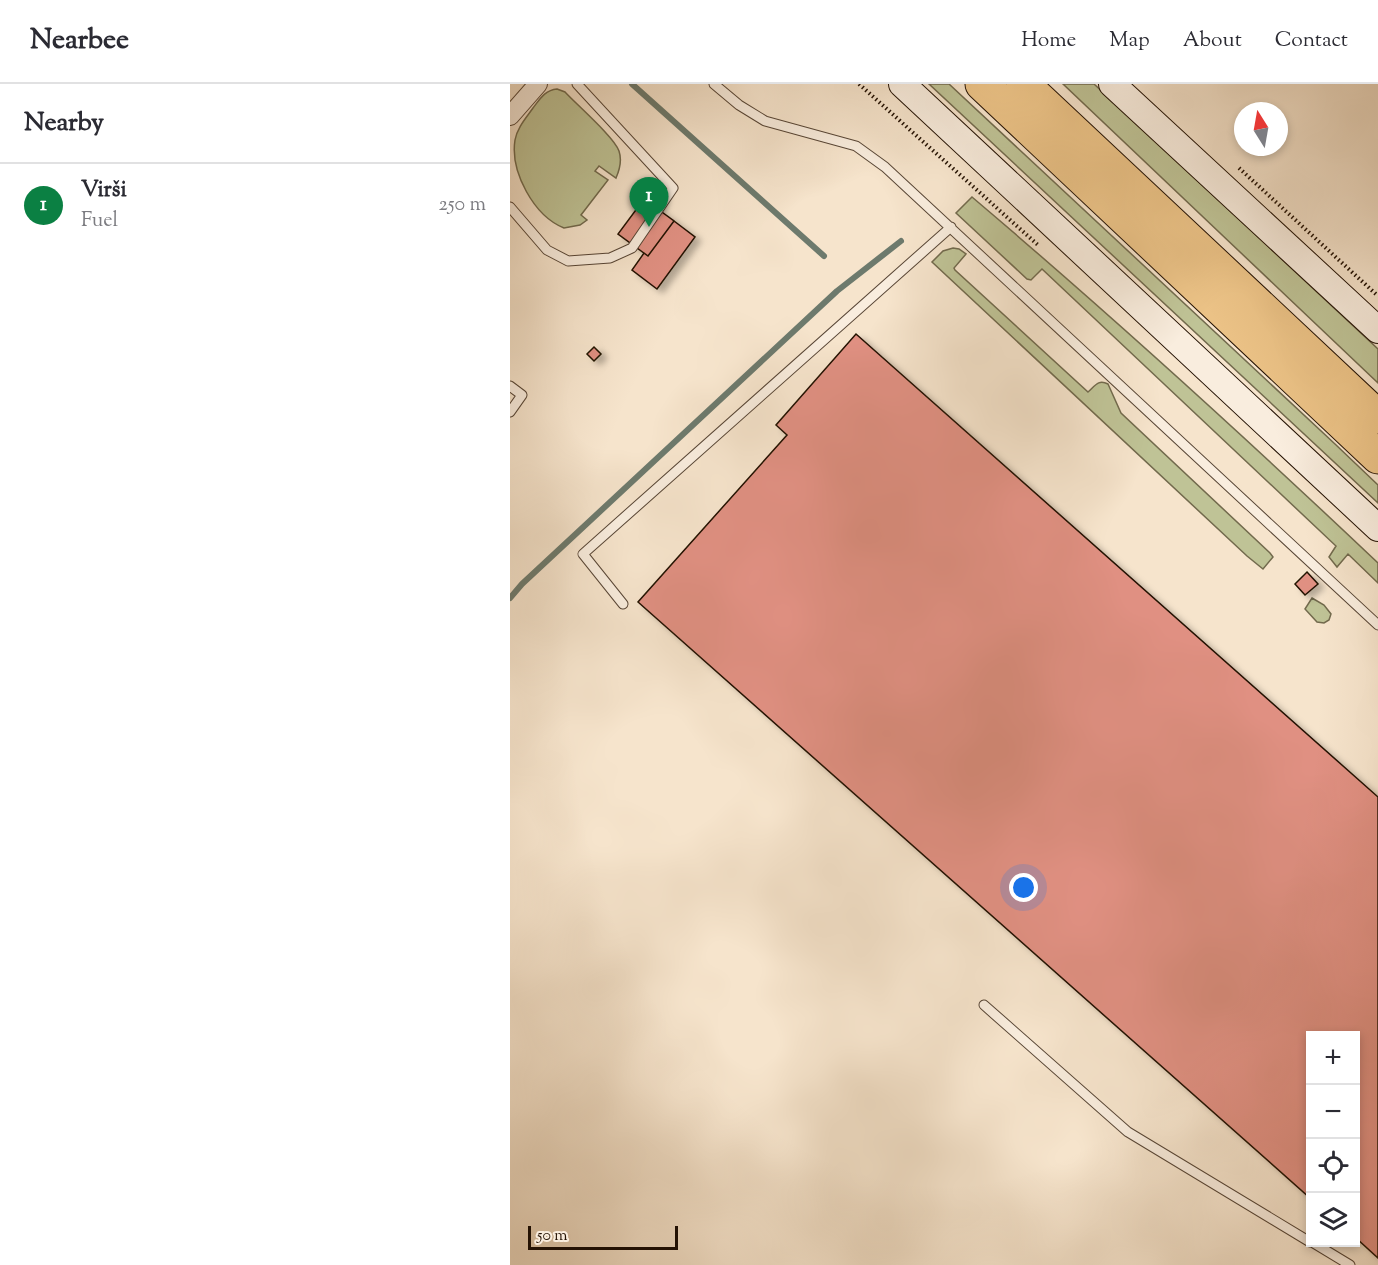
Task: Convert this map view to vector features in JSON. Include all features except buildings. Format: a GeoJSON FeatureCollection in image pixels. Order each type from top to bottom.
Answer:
{"type":"FeatureCollection","features":[{"type":"Feature","properties":{"kind":"highway"},"geometry":{"type":"LineString","coordinates":[[982,84],[1378,457]]}},
{"type":"Feature","properties":{"kind":"highway"},"geometry":{"type":"LineString","coordinates":[[1023,84],[1378,417]]}},
{"type":"Feature","properties":{"kind":"main road"},"geometry":{"type":"LineString","coordinates":[[902,84],[1378,528]]}},
{"type":"Feature","properties":{"kind":"main road"},"geometry":{"type":"LineString","coordinates":[[1112,84],[1378,330]]}},
{"type":"Feature","properties":{"kind":"street"},"geometry":{"type":"LineString","coordinates":[[510,116],[538,84]]}},
{"type":"Feature","properties":{"kind":"lane"},"geometry":{"type":"LineString","coordinates":[[510,207],[547,250],[568,261],[610,258],[632,248],[672,188],[577,84]]}},
{"type":"Feature","properties":{"kind":"lane"},"geometry":{"type":"LineString","coordinates":[[714,84],[739,105],[765,121],[856,146],[885,167],[1378,625]]}},
{"type":"Feature","properties":{"kind":"lane"},"geometry":{"type":"LineString","coordinates":[[622,604],[583,554],[951,228]]}},
{"type":"Feature","properties":{"kind":"lane"},"geometry":{"type":"LineString","coordinates":[[510,387],[522,395],[510,412]]}},
{"type":"Feature","properties":{"kind":"lane"},"geometry":{"type":"LineString","coordinates":[[984,1005],[1128,1132],[1306,1239]]}},
{"type":"Feature","properties":{"kind":"lane"},"geometry":{"type":"LineString","coordinates":[[1319,1247],[1350,1265]]}},
{"type":"Feature","properties":{"kind":"path"},"geometry":{"type":"LineString","coordinates":[[1239,167],[1378,296]]}},
{"type":"Feature","properties":{"kind":"green space"},"geometry":{"type":"Polygon","coordinates":[[[929,84],[949,84],[1335,444],[1378,485],[1378,503],[929,84]]]}},
{"type":"Feature","properties":{"kind":"green space"},"geometry":{"type":"Polygon","coordinates":[[[1063,84],[1094,84],[1378,349],[1378,383],[1063,84]]]}},
{"type":"Feature","properties":{"kind":"green space"},"geometry":{"type":"Polygon","coordinates":[[[557,89],[565,92],[603,130],[616,145],[620,158],[616,178],[599,166],[595,171],[608,180],[581,215],[587,220],[580,225],[564,228],[543,214],[526,192],[516,166],[514,152],[516,136],[522,123],[543,96],[557,89]]]}},
{"type":"Feature","properties":{"kind":"green space"},"geometry":{"type":"Polygon","coordinates":[[[972,197],[1178,377],[1378,563],[1378,583],[1348,554],[1337,567],[1329,557],[1336,546],[1042,269],[1031,280],[1027,279],[956,213],[972,197]]]}},
{"type":"Feature","properties":{"kind":"green space"},"geometry":{"type":"Polygon","coordinates":[[[953,248],[966,254],[954,268],[955,270],[1088,392],[1099,383],[1108,384],[1121,413],[1270,553],[1273,557],[1263,569],[932,262],[943,251],[953,248]]]}},
{"type":"Feature","properties":{"kind":"green space"},"geometry":{"type":"Polygon","coordinates":[[[1312,598],[1324,605],[1331,614],[1329,620],[1324,623],[1317,622],[1305,609],[1312,598]]]}},
{"type":"Feature","properties":{"kind":"waterway"},"geometry":{"type":"LineString","coordinates":[[632,84],[824,256]]}},
{"type":"Feature","properties":{"kind":"waterway"},"geometry":{"type":"LineString","coordinates":[[510,598],[522,584],[837,291],[901,241]]}},
{"type":"Feature","properties":{"kind":"place","name":"Virši"},"geometry":{"type":"Point","coordinates":[649,227]}}]}
